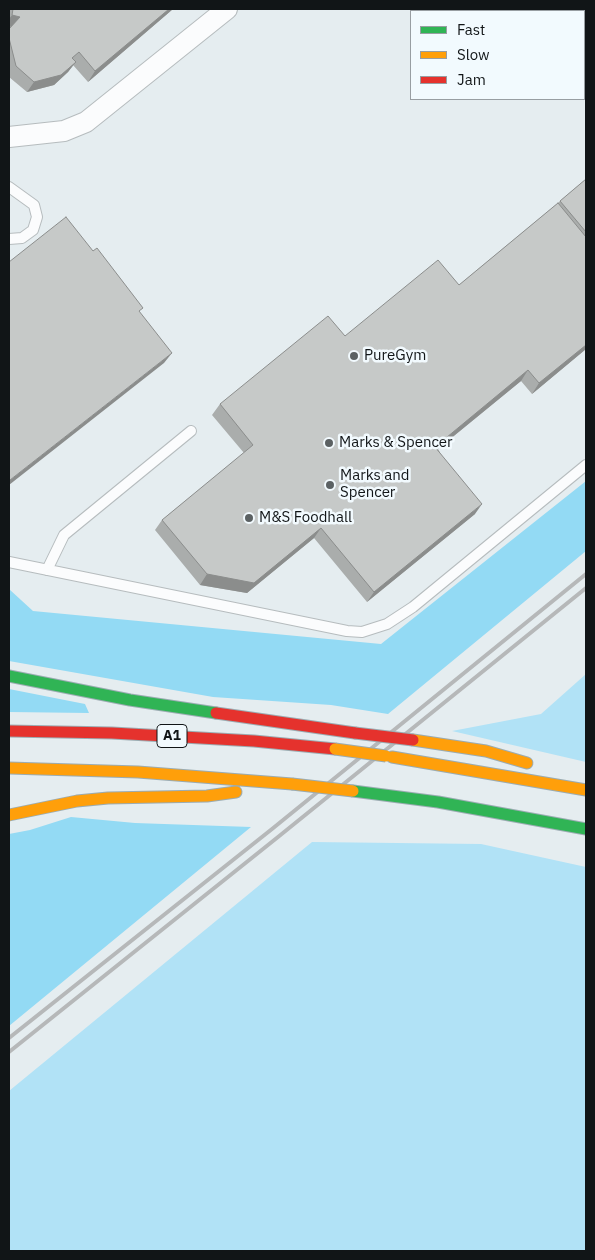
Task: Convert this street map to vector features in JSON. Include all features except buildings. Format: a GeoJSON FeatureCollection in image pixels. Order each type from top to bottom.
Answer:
{"type":"FeatureCollection","features":[{"type":"Feature","properties":{"kind":"main road"},"geometry":{"type":"LineString","coordinates":[[9,676],[130,700],[486,751],[538,767]]}},
{"type":"Feature","properties":{"kind":"main road","name":"A1"},"geometry":{"type":"LineString","coordinates":[[9,731],[112,733],[254,741],[335,749],[504,774],[586,790]]}},
{"type":"Feature","properties":{"kind":"main road"},"geometry":{"type":"LineString","coordinates":[[9,768],[129,772],[288,783],[438,802],[586,829]]}},
{"type":"Feature","properties":{"kind":"main road"},"geometry":{"type":"LineString","coordinates":[[563,775],[586,784]]}},
{"type":"Feature","properties":{"kind":"main road"},"geometry":{"type":"LineString","coordinates":[[9,816],[77,801],[108,798],[206,796],[244,792],[288,783]]}},
{"type":"Feature","properties":{"kind":"street"},"geometry":{"type":"LineString","coordinates":[[9,137],[64,131],[86,122],[226,9]]}},
{"type":"Feature","properties":{"kind":"lane"},"geometry":{"type":"LineString","coordinates":[[9,187],[34,205],[37,217],[33,230],[22,238],[9,239]]}},
{"type":"Feature","properties":{"kind":"lane"},"geometry":{"type":"LineString","coordinates":[[47,570],[64,535],[191,431]]}},
{"type":"Feature","properties":{"kind":"lane"},"geometry":{"type":"LineString","coordinates":[[9,562],[347,631],[368,630],[387,624],[413,607],[586,465]]}},
{"type":"Feature","properties":{"kind":"shaded area"},"geometry":{"type":"Polygon","coordinates":[[[586,481],[586,551],[388,714],[331,705],[213,697],[9,661],[9,589],[33,611],[381,644],[586,481]]]}},
{"type":"Feature","properties":{"kind":"shaded area"},"geometry":{"type":"Polygon","coordinates":[[[586,674],[586,762],[452,731],[541,714],[586,674]]]}},
{"type":"Feature","properties":{"kind":"shaded area"},"geometry":{"type":"Polygon","coordinates":[[[9,689],[85,704],[89,713],[9,712],[9,689]]]}},
{"type":"Feature","properties":{"kind":"shaded area"},"geometry":{"type":"Polygon","coordinates":[[[71,817],[135,823],[251,827],[9,1026],[9,834],[30,830],[71,817]]]}},
{"type":"Feature","properties":{"kind":"shaded area"},"geometry":{"type":"Polygon","coordinates":[[[312,842],[481,844],[586,867],[586,1251],[9,1251],[9,1091],[312,842]]]}},
{"type":"Feature","properties":{"kind":"railway"},"geometry":{"type":"LineString","coordinates":[[9,1038],[272,829],[586,574]]}},
{"type":"Feature","properties":{"kind":"railway"},"geometry":{"type":"LineString","coordinates":[[9,1052],[586,588]]}},
{"type":"Feature","properties":{"kind":"traffic: fast"},"geometry":{"type":"LineString","coordinates":[[9,676],[130,700],[216,713]]}},
{"type":"Feature","properties":{"kind":"traffic: fast"},"geometry":{"type":"LineString","coordinates":[[353,791],[438,802],[586,829]]}},
{"type":"Feature","properties":{"kind":"traffic: slow"},"geometry":{"type":"LineString","coordinates":[[413,740],[486,751],[527,763]]}},
{"type":"Feature","properties":{"kind":"traffic: slow"},"geometry":{"type":"LineString","coordinates":[[335,749],[386,756]]}},
{"type":"Feature","properties":{"kind":"traffic: slow"},"geometry":{"type":"LineString","coordinates":[[392,757],[586,790]]}},
{"type":"Feature","properties":{"kind":"traffic: slow"},"geometry":{"type":"LineString","coordinates":[[9,768],[138,772],[292,784]]}},
{"type":"Feature","properties":{"kind":"traffic: slow"},"geometry":{"type":"LineString","coordinates":[[292,784],[353,791]]}},
{"type":"Feature","properties":{"kind":"traffic: slow"},"geometry":{"type":"LineString","coordinates":[[9,815],[77,801],[108,798],[207,796],[236,792]]}},
{"type":"Feature","properties":{"kind":"traffic: jam"},"geometry":{"type":"LineString","coordinates":[[216,713],[355,733]]}},
{"type":"Feature","properties":{"kind":"traffic: jam"},"geometry":{"type":"LineString","coordinates":[[9,731],[112,733],[254,741],[335,749]]}},
{"type":"Feature","properties":{"kind":"traffic: jam"},"geometry":{"type":"LineString","coordinates":[[355,733],[413,740]]}},
{"type":"Feature","properties":{"kind":"place","name":"PureGym"},"geometry":{"type":"Point","coordinates":[354,356]}},
{"type":"Feature","properties":{"kind":"place","name":"Marks & Spencer"},"geometry":{"type":"Point","coordinates":[329,443]}},
{"type":"Feature","properties":{"kind":"place","name":"Marks and Spencer"},"geometry":{"type":"Point","coordinates":[330,485]}},
{"type":"Feature","properties":{"kind":"place","name":"M&S Foodhall"},"geometry":{"type":"Point","coordinates":[249,518]}}]}
